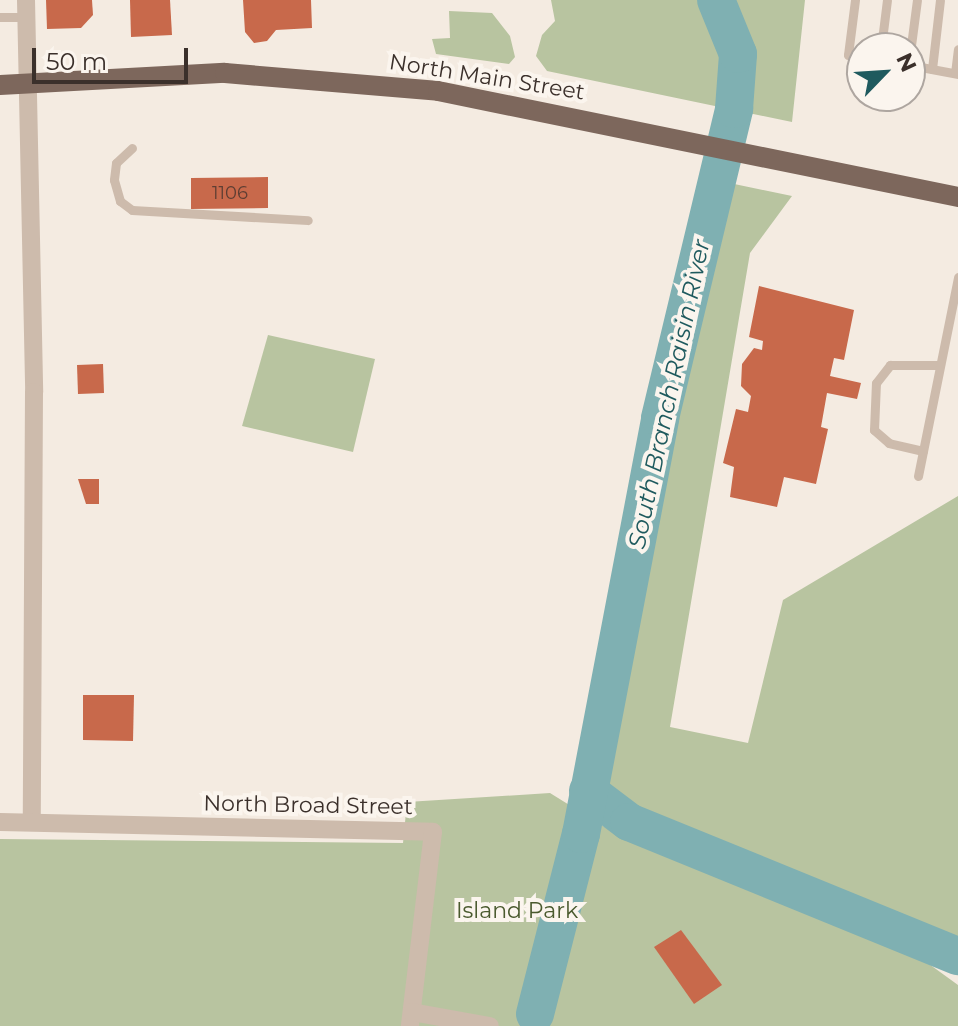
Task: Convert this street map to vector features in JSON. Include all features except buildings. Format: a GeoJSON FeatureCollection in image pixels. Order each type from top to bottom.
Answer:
{"type":"FeatureCollection","features":[{"type":"Feature","properties":{"kind":"main road","name":"North Main Street"},"geometry":{"type":"LineString","coordinates":[[0,85],[225,73],[353,82],[508,100],[958,197]]}},
{"type":"Feature","properties":{"kind":"street"},"geometry":{"type":"LineString","coordinates":[[26,8],[34,392],[32,822]]}},
{"type":"Feature","properties":{"kind":"street","name":"North Broad Street"},"geometry":{"type":"LineString","coordinates":[[0,822],[433,832],[411,1019],[490,1026]]}},
{"type":"Feature","properties":{"kind":"lane"},"geometry":{"type":"LineString","coordinates":[[851,32],[855,0]]}},
{"type":"Feature","properties":{"kind":"lane"},"geometry":{"type":"LineString","coordinates":[[883,32],[887,0]]}},
{"type":"Feature","properties":{"kind":"lane"},"geometry":{"type":"LineString","coordinates":[[913,32],[917,0]]}},
{"type":"Feature","properties":{"kind":"lane"},"geometry":{"type":"LineString","coordinates":[[932,69],[940,0]]}},
{"type":"Feature","properties":{"kind":"lane"},"geometry":{"type":"LineString","coordinates":[[0,17],[26,8]]}},
{"type":"Feature","properties":{"kind":"lane"},"geometry":{"type":"LineString","coordinates":[[926,68],[956,74],[958,49]]}},
{"type":"Feature","properties":{"kind":"lane"},"geometry":{"type":"LineString","coordinates":[[132,148],[116,163],[114,180],[120,201],[132,210],[308,220]]}},
{"type":"Feature","properties":{"kind":"lane"},"geometry":{"type":"LineString","coordinates":[[918,476],[958,277]]}},
{"type":"Feature","properties":{"kind":"lane"},"geometry":{"type":"LineString","coordinates":[[923,451],[889,443],[874,430],[876,383],[890,365],[940,365]]}},
{"type":"Feature","properties":{"kind":"green space"},"geometry":{"type":"Polygon","coordinates":[[[551,0],[805,0],[792,122],[547,71],[536,56],[542,35],[555,21],[551,0]]]}},
{"type":"Feature","properties":{"kind":"green space"},"geometry":{"type":"Polygon","coordinates":[[[449,11],[492,13],[510,36],[515,57],[509,64],[436,54],[432,39],[450,38],[449,11]]]}},
{"type":"Feature","properties":{"kind":"green space"},"geometry":{"type":"Polygon","coordinates":[[[720,181],[792,196],[750,253],[670,727],[748,743],[783,600],[958,496],[958,956],[629,822],[588,791],[660,418],[720,181]]]}},
{"type":"Feature","properties":{"kind":"green space"},"geometry":{"type":"Polygon","coordinates":[[[268,335],[375,359],[353,452],[242,426],[268,335]]]}},
{"type":"Feature","properties":{"kind":"green space","name":"Island Park"},"geometry":{"type":"Polygon","coordinates":[[[550,793],[624,839],[929,964],[958,985],[958,1026],[0,1026],[0,839],[403,843],[407,802],[550,793]]]}},
{"type":"Feature","properties":{"kind":"waterway","name":"South Branch Raisin River"},"geometry":{"type":"LineString","coordinates":[[535,1014],[581,834],[660,418],[734,109],[738,54],[716,0]]}},
{"type":"Feature","properties":{"kind":"waterway","name":"South Branch Raisin River"},"geometry":{"type":"LineString","coordinates":[[588,791],[629,822],[958,956]]}}]}
